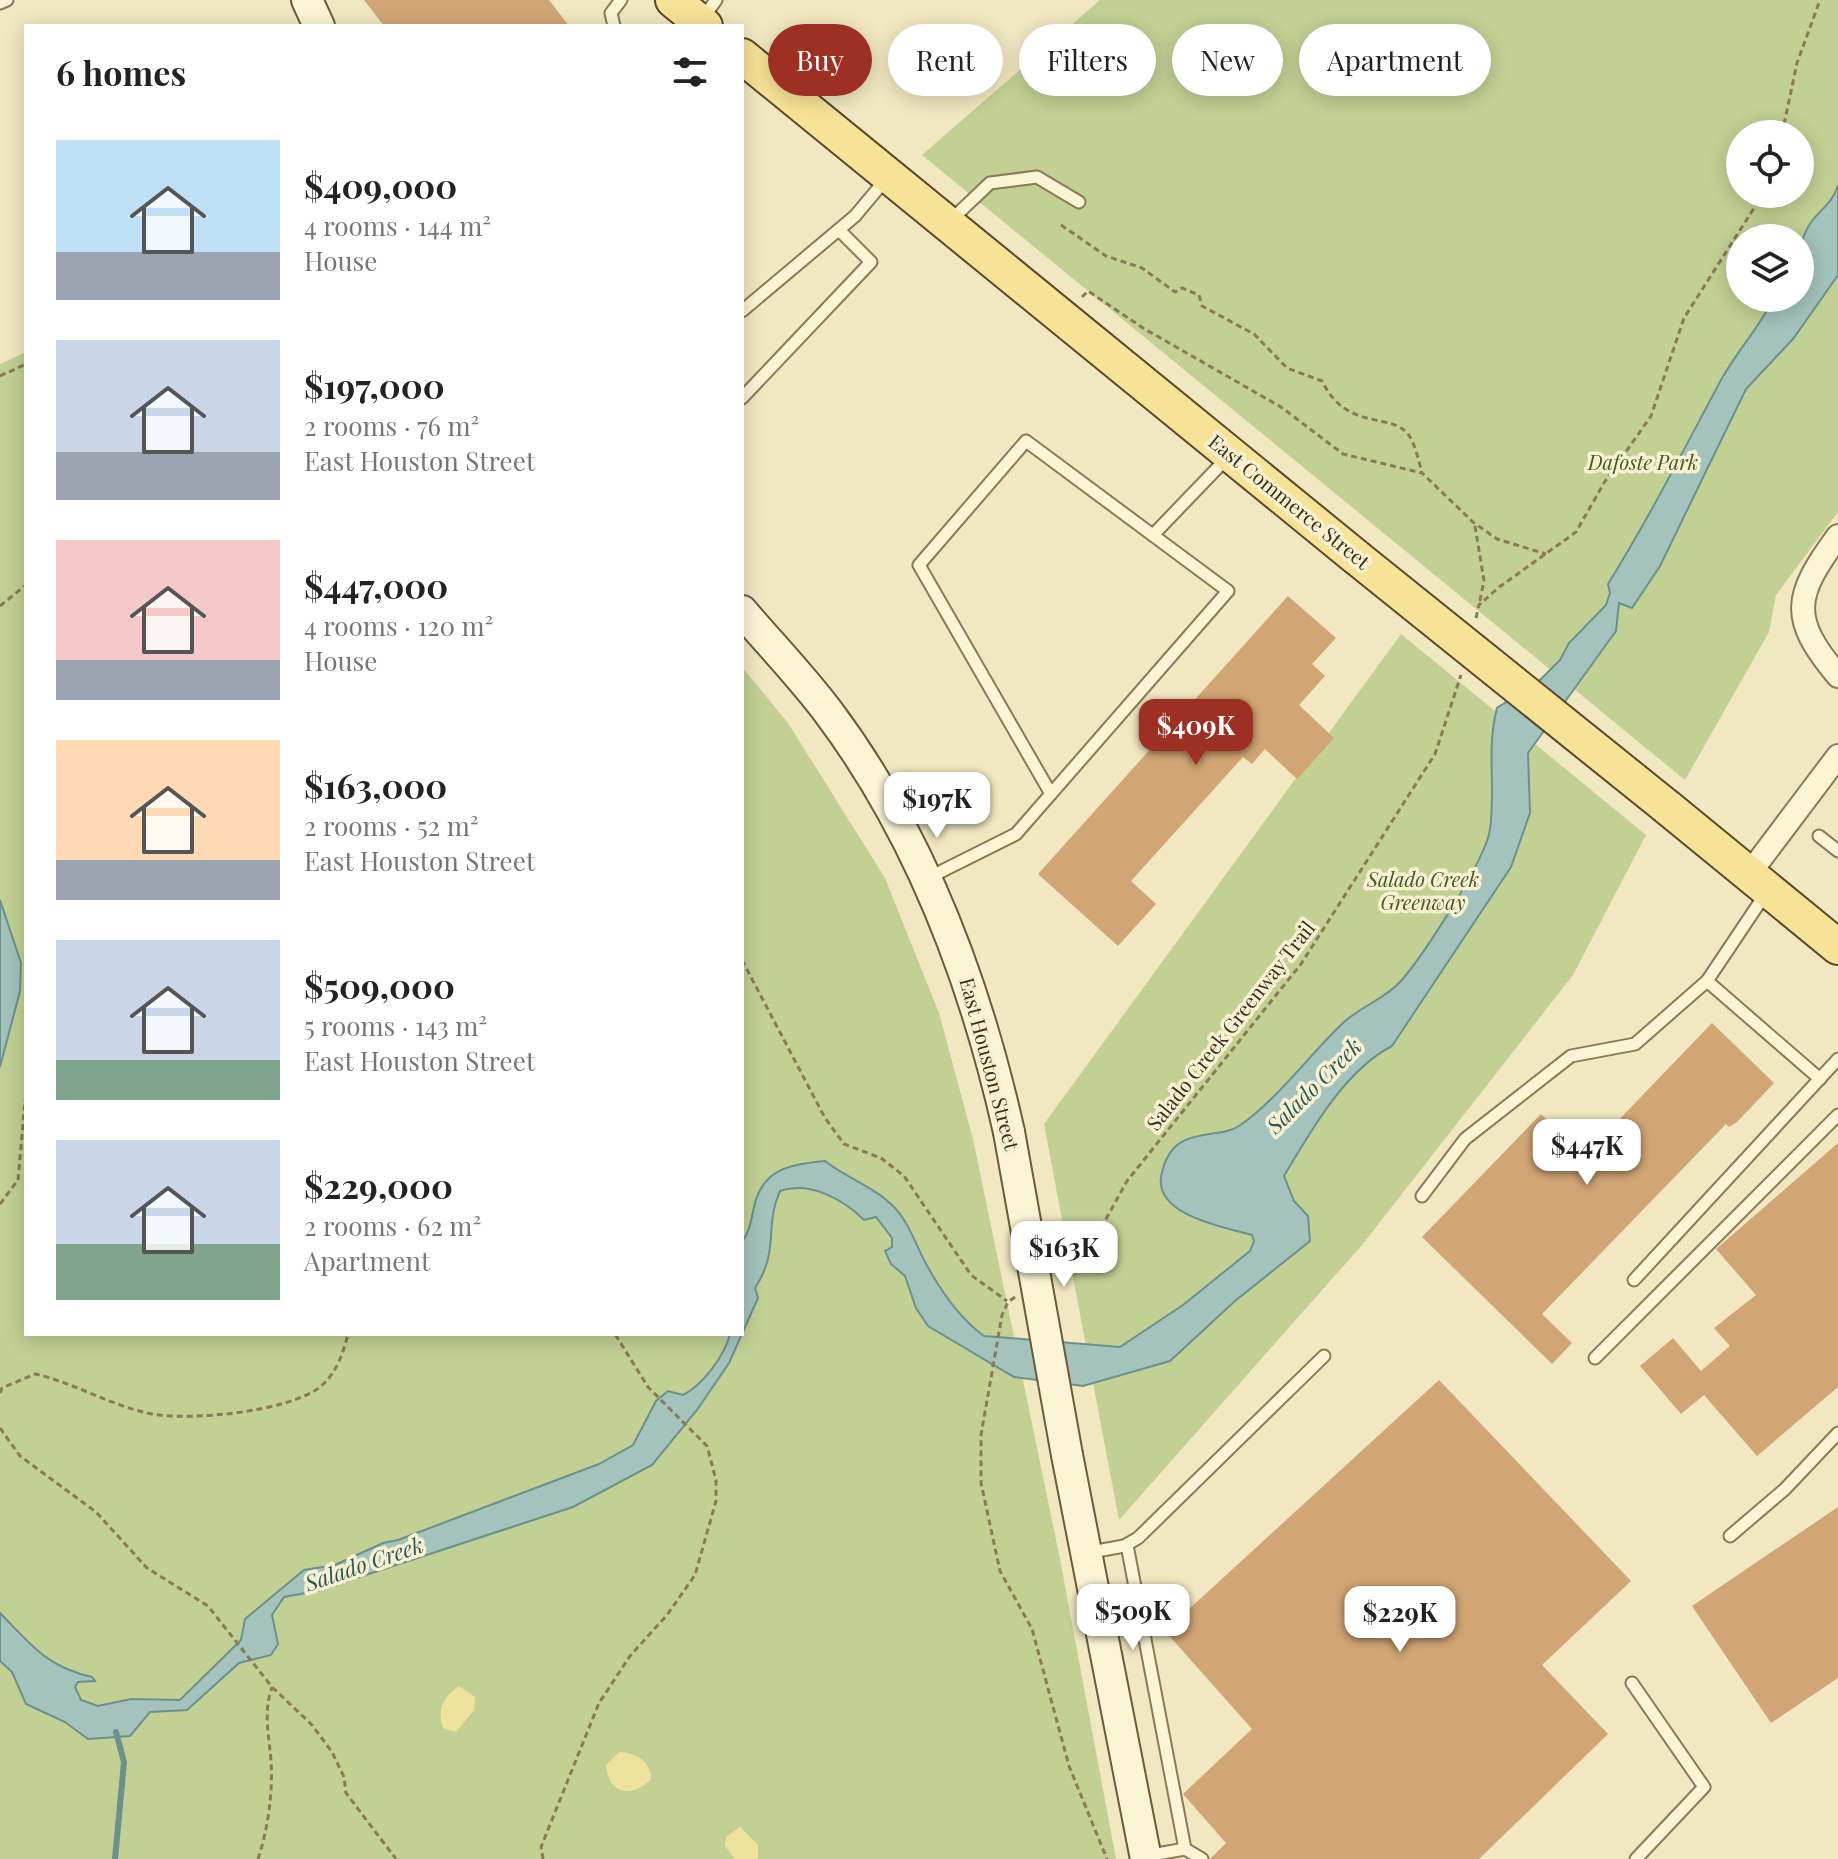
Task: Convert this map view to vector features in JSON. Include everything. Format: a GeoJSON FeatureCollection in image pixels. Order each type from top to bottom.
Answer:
{"type":"FeatureCollection","features":[{"type":"Feature","properties":{"kind":"main road"},"geometry":{"type":"LineString","coordinates":[[307,0],[318,24]]}},
{"type":"Feature","properties":{"kind":"main road"},"geometry":{"type":"LineString","coordinates":[[673,0],[707,16]]}},
{"type":"Feature","properties":{"kind":"main road","name":"East Commerce Street"},"geometry":{"type":"LineString","coordinates":[[744,58],[1838,947]]}},
{"type":"Feature","properties":{"kind":"main road","name":"East Houston Street"},"geometry":{"type":"LineString","coordinates":[[744,613],[830,714],[901,831],[952,935],[980,1017],[1009,1132],[1085,1553],[1146,1858]]}},
{"type":"Feature","properties":{"kind":"street"},"geometry":{"type":"LineString","coordinates":[[1838,536],[1808,585],[1802,616],[1808,638],[1838,676]]}},
{"type":"Feature","properties":{"kind":"street"},"geometry":{"type":"LineString","coordinates":[[1759,882],[1838,757]]}},
{"type":"Feature","properties":{"kind":"lane"},"geometry":{"type":"LineString","coordinates":[[0,3],[7,0]]}},
{"type":"Feature","properties":{"kind":"lane"},"geometry":{"type":"LineString","coordinates":[[614,24],[611,13],[621,0]]}},
{"type":"Feature","properties":{"kind":"lane"},"geometry":{"type":"LineString","coordinates":[[744,309],[855,216],[889,175]]}},
{"type":"Feature","properties":{"kind":"lane"},"geometry":{"type":"LineString","coordinates":[[948,223],[990,183],[1037,177],[1079,202]]}},
{"type":"Feature","properties":{"kind":"lane"},"geometry":{"type":"LineString","coordinates":[[744,396],[871,262],[839,230]]}},
{"type":"Feature","properties":{"kind":"lane"},"geometry":{"type":"LineString","coordinates":[[926,880],[1016,834],[1051,794],[1228,591],[1026,441],[919,565],[1051,794]]}},
{"type":"Feature","properties":{"kind":"lane"},"geometry":{"type":"LineString","coordinates":[[1153,535],[1230,454]]}},
{"type":"Feature","properties":{"kind":"lane"},"geometry":{"type":"LineString","coordinates":[[1819,836],[1838,851]]}},
{"type":"Feature","properties":{"kind":"lane"},"geometry":{"type":"LineString","coordinates":[[1422,1196],[1465,1139],[1571,1056],[1635,1044],[1707,981],[1759,882]]}},
{"type":"Feature","properties":{"kind":"lane"},"geometry":{"type":"LineString","coordinates":[[1707,981],[1820,1079]]}},
{"type":"Feature","properties":{"kind":"lane"},"geometry":{"type":"LineString","coordinates":[[1634,1280],[1838,1059]]}},
{"type":"Feature","properties":{"kind":"lane"},"geometry":{"type":"LineString","coordinates":[[1595,1358],[1838,1115]]}},
{"type":"Feature","properties":{"kind":"lane"},"geometry":{"type":"LineString","coordinates":[[1085,1553],[1127,1545],[1324,1356]]}},
{"type":"Feature","properties":{"kind":"lane"},"geometry":{"type":"LineString","coordinates":[[1730,1536],[1785,1489],[1838,1433]]}},
{"type":"Feature","properties":{"kind":"lane"},"geometry":{"type":"LineString","coordinates":[[1127,1545],[1185,1849]]}},
{"type":"Feature","properties":{"kind":"lane"},"geometry":{"type":"LineString","coordinates":[[1632,1683],[1704,1787],[1636,1859]]}},
{"type":"Feature","properties":{"kind":"lane"},"geometry":{"type":"LineString","coordinates":[[1146,1858],[1185,1849],[1202,1859]]}},
{"type":"Feature","properties":{"kind":"path"},"geometry":{"type":"LineString","coordinates":[[1785,120],[1797,63],[1820,0]]}},
{"type":"Feature","properties":{"kind":"path"},"geometry":{"type":"LineString","coordinates":[[1604,483],[1651,416],[1684,318],[1754,208]]}},
{"type":"Feature","properties":{"kind":"path"},"geometry":{"type":"LineString","coordinates":[[1061,225],[1106,256],[1142,268],[1175,292],[1182,288],[1199,295],[1202,306],[1254,334],[1287,368],[1322,381],[1330,398],[1344,411],[1394,425],[1409,435],[1422,473],[1474,523],[1497,539],[1546,554]]}},
{"type":"Feature","properties":{"kind":"path"},"geometry":{"type":"LineString","coordinates":[[1062,317],[1088,291],[1143,328],[1281,407],[1343,454],[1422,473]]}},
{"type":"Feature","properties":{"kind":"path"},"geometry":{"type":"LineString","coordinates":[[0,376],[24,365]]}},
{"type":"Feature","properties":{"kind":"path"},"geometry":{"type":"LineString","coordinates":[[1474,523],[1484,581],[1479,605]]}},
{"type":"Feature","properties":{"kind":"path"},"geometry":{"type":"LineString","coordinates":[[0,606],[24,587]]}},
{"type":"Feature","properties":{"kind":"path","name":"Salado Creek Greenway Trail"},"geometry":{"type":"LineString","coordinates":[[1105,1223],[1127,1181],[1301,964],[1405,806]]}},
{"type":"Feature","properties":{"kind":"path"},"geometry":{"type":"LineString","coordinates":[[744,964],[825,1118],[844,1144],[881,1158],[904,1176],[971,1275],[1008,1302],[981,1435],[979,1465],[996,1559],[1032,1629],[1069,1766],[1107,1859]]}},
{"type":"Feature","properties":{"kind":"path"},"geometry":{"type":"LineString","coordinates":[[0,1204],[18,1180],[24,1113]]}},
{"type":"Feature","properties":{"kind":"path"},"geometry":{"type":"LineString","coordinates":[[0,1393],[16,1381],[35,1374],[152,1414],[193,1416],[263,1407],[317,1389],[337,1365],[347,1336]]}},
{"type":"Feature","properties":{"kind":"path"},"geometry":{"type":"LineString","coordinates":[[543,1859],[541,1847],[599,1703],[630,1656],[682,1595],[702,1555],[716,1501],[713,1460],[697,1432],[648,1387],[616,1336]]}},
{"type":"Feature","properties":{"kind":"path"},"geometry":{"type":"LineString","coordinates":[[0,1428],[20,1456],[96,1512],[147,1568],[208,1606],[220,1619],[272,1687],[312,1725],[332,1752],[344,1777],[346,1793],[396,1859]]}},
{"type":"Feature","properties":{"kind":"path"},"geometry":{"type":"LineString","coordinates":[[258,1859],[269,1802],[271,1764],[265,1707],[272,1687]]}},
{"type":"Feature","properties":{"kind":"green space","name":"Dafoste Park"},"geometry":{"type":"Polygon","coordinates":[[[1100,0],[1838,0],[1838,512],[1776,595],[1769,632],[1685,780],[922,155],[990,96],[1003,96],[1003,84],[1019,71],[1019,96],[1156,96],[1156,24],[1072,24],[1100,0]]]}},
{"type":"Feature","properties":{"kind":"green space"},"geometry":{"type":"Polygon","coordinates":[[[24,353],[24,1336],[744,1336],[744,669],[788,723],[885,878],[939,1013],[973,1139],[1059,1554],[1116,1859],[0,1859],[0,364],[24,353]]]}},
{"type":"Feature","properties":{"kind":"green space","name":"Salado Creek Greenway"},"geometry":{"type":"Polygon","coordinates":[[[1401,634],[1646,835],[1573,975],[1362,1245],[1119,1520],[1044,1124],[1401,634]]]}},
{"type":"Feature","properties":{"kind":"sand"},"geometry":{"type":"Polygon","coordinates":[[[459,1686],[475,1697],[474,1710],[456,1732],[443,1728],[441,1709],[445,1699],[459,1686]]]}},
{"type":"Feature","properties":{"kind":"sand"},"geometry":{"type":"Polygon","coordinates":[[[619,1752],[631,1754],[645,1762],[651,1779],[637,1789],[616,1788],[611,1783],[606,1765],[619,1752]]]}},
{"type":"Feature","properties":{"kind":"sand"},"geometry":{"type":"Polygon","coordinates":[[[740,1827],[758,1845],[758,1859],[735,1859],[725,1846],[726,1837],[740,1827]]]}},
{"type":"Feature","properties":{"kind":"water"},"geometry":{"type":"Polygon","coordinates":[[[1838,185],[1838,275],[1814,309],[1814,224],[1810,224],[1838,185]]]}},
{"type":"Feature","properties":{"kind":"water","name":"Salado Creek"},"geometry":{"type":"Polygon","coordinates":[[[1766,312],[1812,312],[1793,339],[1746,389],[1660,566],[1632,608],[1619,603],[1616,631],[1528,753],[1530,813],[1511,867],[1392,1046],[1359,1070],[1344,1086],[1317,1122],[1284,1176],[1294,1201],[1308,1216],[1310,1241],[1235,1301],[1170,1361],[1083,1386],[1014,1377],[928,1326],[916,1308],[905,1276],[891,1264],[885,1251],[892,1247],[892,1238],[876,1217],[864,1220],[846,1205],[825,1194],[803,1188],[791,1189],[780,1191],[775,1204],[770,1250],[755,1288],[758,1298],[744,1330],[744,1239],[758,1194],[779,1171],[800,1164],[825,1161],[892,1205],[907,1224],[942,1290],[957,1311],[984,1336],[1120,1347],[1183,1305],[1250,1251],[1254,1241],[1252,1235],[1192,1217],[1167,1199],[1161,1187],[1162,1172],[1168,1157],[1176,1146],[1186,1140],[1230,1130],[1252,1116],[1343,1023],[1395,987],[1411,969],[1466,884],[1486,843],[1492,814],[1492,739],[1497,708],[1538,682],[1560,660],[1569,643],[1606,605],[1610,593],[1608,584],[1727,369],[1766,312]]]}},
{"type":"Feature","properties":{"kind":"water"},"geometry":{"type":"Polygon","coordinates":[[[0,900],[21,963],[20,991],[0,1067],[0,900]]]}},
{"type":"Feature","properties":{"kind":"water","name":"Salado Creek"},"geometry":{"type":"Polygon","coordinates":[[[729,1336],[741,1336],[729,1363],[697,1410],[652,1465],[573,1507],[317,1591],[284,1597],[272,1615],[278,1644],[271,1655],[239,1663],[187,1710],[150,1712],[130,1736],[88,1739],[65,1722],[26,1704],[12,1672],[0,1661],[0,1613],[51,1661],[92,1677],[95,1681],[78,1682],[75,1687],[81,1700],[98,1706],[131,1699],[180,1700],[241,1640],[245,1619],[304,1570],[335,1565],[383,1543],[599,1464],[633,1445],[656,1401],[668,1391],[683,1395],[698,1384],[718,1360],[729,1336]]]}},
{"type":"Feature","properties":{"kind":"building"},"geometry":{"type":"Polygon","coordinates":[[[364,0],[549,0],[567,24],[382,24],[364,0]]]}},
{"type":"Feature","properties":{"kind":"building"},"geometry":{"type":"Polygon","coordinates":[[[1288,596],[1336,638],[1312,664],[1325,676],[1299,705],[1334,738],[1297,779],[1265,749],[1252,764],[1243,757],[1131,881],[1156,904],[1118,946],[1038,874],[1288,596]]]}},
{"type":"Feature","properties":{"kind":"building"},"geometry":{"type":"Polygon","coordinates":[[[1712,1023],[1774,1083],[1737,1122],[1729,1127],[1726,1124],[1542,1314],[1572,1343],[1552,1364],[1422,1237],[1541,1114],[1584,1156],[1712,1023]]]}},
{"type":"Feature","properties":{"kind":"building"},"geometry":{"type":"Polygon","coordinates":[[[1838,1143],[1838,1387],[1757,1456],[1704,1395],[1681,1414],[1640,1366],[1673,1338],[1701,1371],[1730,1346],[1714,1328],[1756,1295],[1716,1249],[1838,1143]]]}},
{"type":"Feature","properties":{"kind":"building"},"geometry":{"type":"Polygon","coordinates":[[[1439,1380],[1631,1581],[1542,1665],[1608,1734],[1479,1859],[1210,1859],[1226,1843],[1183,1794],[1252,1729],[1165,1631],[1439,1380]]]}},
{"type":"Feature","properties":{"kind":"building"},"geometry":{"type":"Polygon","coordinates":[[[1838,1507],[1838,1678],[1771,1723],[1692,1606],[1838,1507]]]}},
{"type":"Feature","properties":{"kind":"waterway"},"geometry":{"type":"LineString","coordinates":[[115,1859],[124,1762],[116,1732]]}}]}
